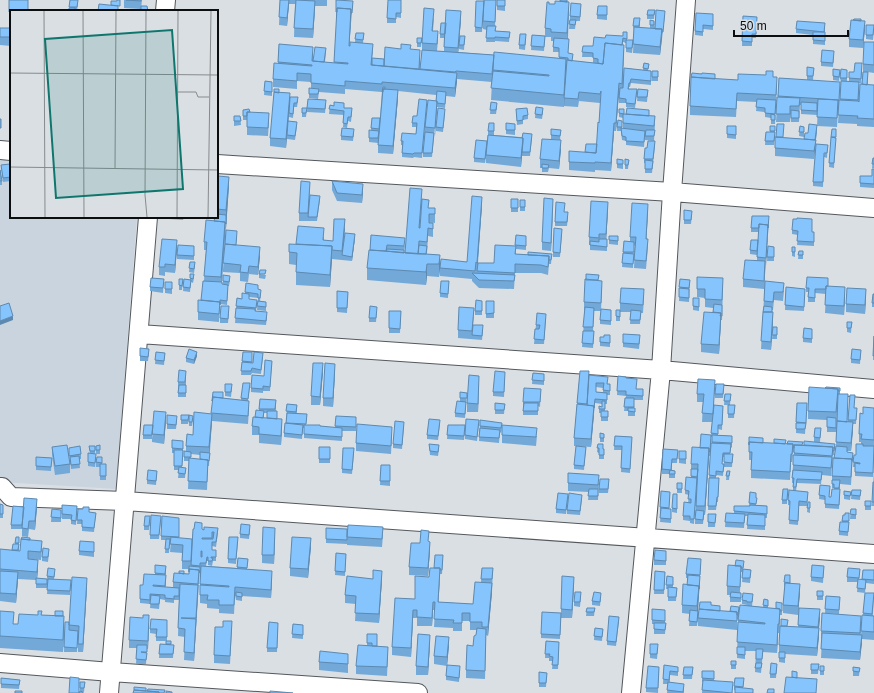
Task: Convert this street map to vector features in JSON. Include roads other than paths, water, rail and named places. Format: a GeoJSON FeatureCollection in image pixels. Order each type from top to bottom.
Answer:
{"type":"FeatureCollection","features":[{"type":"Feature","properties":{"kind":"street"},"geometry":{"type":"LineString","coordinates":[[165,10],[166,0]]}},
{"type":"Feature","properties":{"kind":"street"},"geometry":{"type":"LineString","coordinates":[[631,693],[661,370],[686,0]]}},
{"type":"Feature","properties":{"kind":"street"},"geometry":{"type":"LineString","coordinates":[[0,150],[10,151]]}},
{"type":"Feature","properties":{"kind":"street"},"geometry":{"type":"LineString","coordinates":[[218,164],[672,192],[874,208]]}},
{"type":"Feature","properties":{"kind":"street"},"geometry":{"type":"LineString","coordinates":[[109,693],[148,218]]}},
{"type":"Feature","properties":{"kind":"street"},"geometry":{"type":"LineString","coordinates":[[139,334],[661,370],[874,389]]}},
{"type":"Feature","properties":{"kind":"street"},"geometry":{"type":"LineString","coordinates":[[0,487],[2,487],[11,497],[125,502],[874,554]]}},
{"type":"Feature","properties":{"kind":"street"},"geometry":{"type":"LineString","coordinates":[[0,663],[418,693]]}}]}
